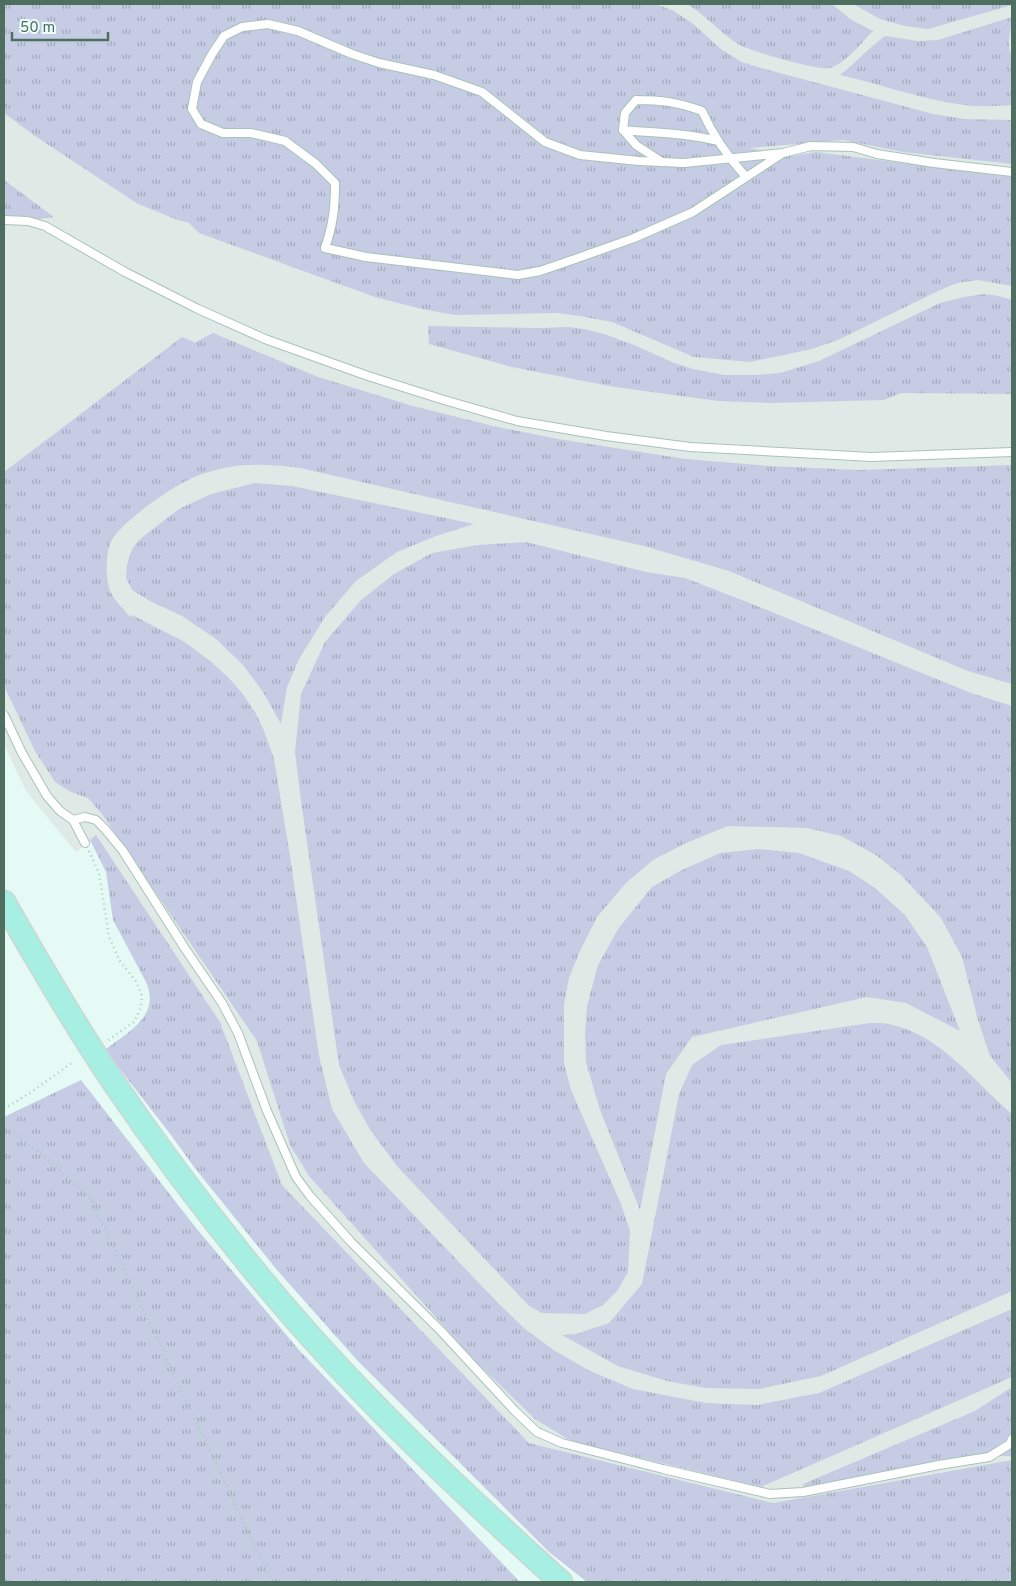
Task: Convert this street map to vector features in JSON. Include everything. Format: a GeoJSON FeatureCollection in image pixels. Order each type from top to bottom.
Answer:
{"type":"FeatureCollection","features":[{"type":"Feature","properties":{"kind":"main road"},"geometry":{"type":"LineString","coordinates":[[4,902],[45,973],[112,1080],[191,1191],[253,1270],[342,1371],[480,1509],[561,1582]]}},
{"type":"Feature","properties":{"kind":"lane"},"geometry":{"type":"LineString","coordinates":[[783,153],[693,212],[634,238],[540,271],[518,276],[366,257],[325,248],[332,228],[336,206],[335,184],[316,164],[285,141],[251,133],[223,133],[201,124],[192,109],[198,82],[212,54],[224,36],[242,28],[268,24],[298,31],[352,54],[379,63],[434,75],[482,92],[545,142],[580,154],[638,161],[684,163],[783,153],[811,146],[853,146],[877,154],[1012,172]]}},
{"type":"Feature","properties":{"kind":"lane"},"geometry":{"type":"LineString","coordinates":[[662,162],[636,144],[623,130],[624,113],[636,100],[663,100],[702,111],[718,142],[746,177]]}},
{"type":"Feature","properties":{"kind":"lane"},"geometry":{"type":"LineString","coordinates":[[623,130],[689,136],[718,142]]}},
{"type":"Feature","properties":{"kind":"lane"},"geometry":{"type":"LineString","coordinates":[[4,220],[45,226],[125,272],[198,309],[264,339],[368,376],[517,420],[606,436],[690,447],[872,457],[1012,452]]}},
{"type":"Feature","properties":{"kind":"lane"},"geometry":{"type":"LineString","coordinates":[[4,716],[22,753],[47,796],[60,811],[73,820],[85,844]]}},
{"type":"Feature","properties":{"kind":"lane"},"geometry":{"type":"LineString","coordinates":[[73,820],[85,817],[96,820],[123,851],[222,1003],[238,1033],[267,1111],[296,1177],[310,1196],[351,1242],[441,1331],[515,1412],[537,1432],[562,1443],[770,1494],[803,1492],[989,1457],[1010,1444],[1012,1439]]}},
{"type":"Feature","properties":{"kind":"path"},"geometry":{"type":"LineString","coordinates":[[85,844],[99,873],[110,936],[119,960],[135,980],[142,995],[141,1007],[134,1022],[106,1041]]}},
{"type":"Feature","properties":{"kind":"path"},"geometry":{"type":"LineString","coordinates":[[4,1109],[73,1062]]}},
{"type":"Feature","properties":{"kind":"path"},"geometry":{"type":"LineString","coordinates":[[4,1128],[13,1132],[57,1167],[90,1199],[272,1582]]}},
{"type":"Feature","properties":{"kind":"shaded area"},"geometry":{"type":"Polygon","coordinates":[[[4,4],[1012,4],[1012,1460],[773,1503],[529,1443],[282,1185],[220,1022],[96,836],[76,852],[26,791],[4,744],[4,4]]]}},
{"type":"Feature","properties":{"kind":"green space"},"geometry":{"type":"Polygon","coordinates":[[[4,4],[655,4],[672,10],[692,23],[722,50],[742,62],[933,114],[965,119],[1012,120],[1012,164],[903,152],[843,140],[750,148],[792,156],[816,152],[1012,177],[1012,286],[978,280],[957,283],[838,340],[812,349],[750,362],[694,357],[612,322],[580,316],[557,313],[455,315],[375,297],[199,233],[189,223],[138,204],[35,136],[4,113],[4,4]]]}},
{"type":"Feature","properties":{"kind":"green space"},"geometry":{"type":"Polygon","coordinates":[[[687,4],[832,4],[850,19],[873,31],[842,62],[830,68],[823,68],[784,60],[738,44],[687,4]]]}},
{"type":"Feature","properties":{"kind":"green space"},"geometry":{"type":"Polygon","coordinates":[[[853,4],[1012,5],[928,29],[905,26],[880,19],[853,4]]]}},
{"type":"Feature","properties":{"kind":"green space"},"geometry":{"type":"Polygon","coordinates":[[[1012,17],[1009,47],[1012,56],[1012,105],[977,106],[949,103],[840,75],[885,36],[918,41],[938,40],[1012,17]]]}},
{"type":"Feature","properties":{"kind":"green space"},"geometry":{"type":"Polygon","coordinates":[[[4,180],[54,217],[39,219],[4,216],[4,180]]]}},
{"type":"Feature","properties":{"kind":"green space"},"geometry":{"type":"Polygon","coordinates":[[[984,294],[1012,300],[1012,394],[901,393],[884,400],[770,403],[718,401],[615,387],[512,367],[429,344],[428,326],[568,327],[604,334],[693,369],[724,375],[780,373],[819,361],[940,303],[984,294]]]}},
{"type":"Feature","properties":{"kind":"green space"},"geometry":{"type":"Polygon","coordinates":[[[213,333],[318,377],[413,406],[493,426],[558,439],[685,459],[769,466],[859,470],[1012,465],[1012,684],[968,671],[729,571],[644,546],[300,468],[246,465],[228,467],[189,479],[140,511],[120,530],[110,543],[107,565],[111,593],[130,617],[132,615],[183,641],[209,660],[242,693],[255,712],[264,731],[274,759],[319,1056],[332,1109],[364,1163],[525,1329],[555,1351],[588,1370],[633,1389],[706,1403],[757,1405],[819,1393],[1012,1309],[1012,1377],[761,1487],[571,1441],[535,1419],[476,1362],[309,1176],[290,1145],[257,1041],[102,814],[88,798],[71,792],[55,782],[35,751],[4,686],[4,472],[182,337],[194,343],[213,333]]]}},
{"type":"Feature","properties":{"kind":"green space"},"geometry":{"type":"Polygon","coordinates":[[[255,483],[292,486],[474,524],[436,536],[397,552],[356,581],[325,617],[299,659],[287,687],[281,724],[263,692],[243,665],[216,639],[182,616],[132,590],[126,578],[127,565],[132,549],[140,539],[179,509],[211,494],[255,483]]]}},
{"type":"Feature","properties":{"kind":"green space"},"geometry":{"type":"Polygon","coordinates":[[[526,542],[646,572],[685,578],[971,693],[1012,706],[1012,1083],[990,1056],[978,1020],[962,957],[941,918],[901,875],[876,855],[841,836],[807,828],[728,826],[686,843],[653,860],[626,883],[597,917],[569,978],[564,1004],[564,1063],[571,1090],[621,1204],[630,1231],[628,1272],[618,1290],[603,1305],[585,1314],[542,1313],[529,1306],[397,1166],[371,1131],[355,1103],[339,1065],[295,752],[301,694],[325,642],[361,600],[394,574],[432,553],[478,545],[526,542]]]}},
{"type":"Feature","properties":{"kind":"green space"},"geometry":{"type":"Polygon","coordinates":[[[96,835],[220,1022],[282,1185],[529,1443],[773,1503],[1012,1460],[1012,1582],[587,1582],[549,1552],[356,1359],[277,1270],[194,1167],[105,1050],[140,1022],[146,1014],[149,994],[146,982],[113,920],[106,872],[90,840],[96,835]]]}},
{"type":"Feature","properties":{"kind":"green space"},"geometry":{"type":"Polygon","coordinates":[[[759,849],[799,853],[849,871],[875,888],[905,915],[927,947],[960,1031],[906,1003],[867,997],[692,1037],[666,1074],[640,1210],[600,1110],[586,1062],[587,1006],[598,965],[618,929],[652,887],[680,871],[720,853],[759,849]]]}},
{"type":"Feature","properties":{"kind":"green space"},"geometry":{"type":"Polygon","coordinates":[[[870,1023],[884,1023],[911,1031],[943,1050],[1012,1114],[1012,1291],[821,1376],[759,1389],[706,1388],[667,1381],[618,1366],[562,1335],[576,1334],[609,1323],[642,1284],[679,1094],[692,1065],[721,1045],[870,1023]]]}},
{"type":"Feature","properties":{"kind":"green space"},"geometry":{"type":"Polygon","coordinates":[[[81,1080],[196,1228],[299,1350],[520,1582],[4,1582],[4,1117],[81,1080]]]}},
{"type":"Feature","properties":{"kind":"green space"},"geometry":{"type":"Polygon","coordinates":[[[1012,1387],[1012,1456],[977,1456],[914,1466],[804,1488],[803,1484],[975,1411],[1012,1387]]]}}]}
